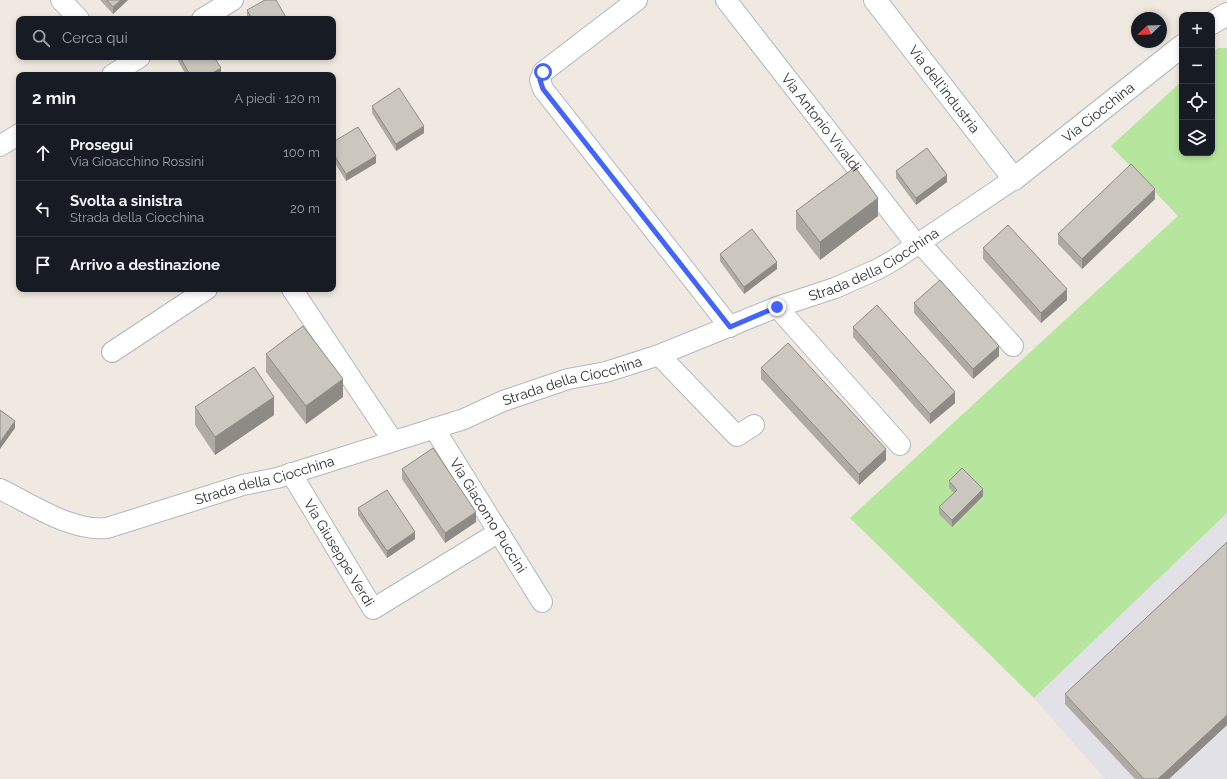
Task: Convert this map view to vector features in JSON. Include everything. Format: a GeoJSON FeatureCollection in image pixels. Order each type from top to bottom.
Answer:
{"type":"FeatureCollection","features":[{"type":"Feature","properties":{"kind":"street"},"geometry":{"type":"LineString","coordinates":[[61,0],[77,16]]}},
{"type":"Feature","properties":{"kind":"street"},"geometry":{"type":"LineString","coordinates":[[207,16],[233,0]]}},
{"type":"Feature","properties":{"kind":"street"},"geometry":{"type":"LineString","coordinates":[[637,0],[543,72],[540,80],[543,89],[730,327]]}},
{"type":"Feature","properties":{"kind":"street","name":"Via Antonio Vivaldi"},"geometry":{"type":"LineString","coordinates":[[726,0],[917,243],[1013,346]]}},
{"type":"Feature","properties":{"kind":"street","name":"Via dell'industria"},"geometry":{"type":"LineString","coordinates":[[875,0],[1014,179]]}},
{"type":"Feature","properties":{"kind":"street"},"geometry":{"type":"LineString","coordinates":[[1215,20],[1227,14]]}},
{"type":"Feature","properties":{"kind":"street","name":"Via Ciocchina"},"geometry":{"type":"LineString","coordinates":[[1014,179],[1179,48]]}},
{"type":"Feature","properties":{"kind":"street"},"geometry":{"type":"LineString","coordinates":[[0,146],[16,136]]}},
{"type":"Feature","properties":{"kind":"street","name":"Strada della Ciocchina"},"geometry":{"type":"LineString","coordinates":[[0,490],[70,523],[87,528],[107,528],[237,486],[269,481],[469,417],[509,399],[568,379],[606,372],[659,355],[777,307],[835,288],[878,269],[1014,179]]}},
{"type":"Feature","properties":{"kind":"street"},"geometry":{"type":"LineString","coordinates":[[112,352],[202,292]]}},
{"type":"Feature","properties":{"kind":"street"},"geometry":{"type":"LineString","coordinates":[[294,292],[393,441]]}},
{"type":"Feature","properties":{"kind":"street"},"geometry":{"type":"LineString","coordinates":[[777,307],[900,445]]}},
{"type":"Feature","properties":{"kind":"street"},"geometry":{"type":"LineString","coordinates":[[659,355],[737,436],[754,425]]}},
{"type":"Feature","properties":{"kind":"street","name":"Via Giacomo Puccini"},"geometry":{"type":"LineString","coordinates":[[434,428],[542,602]]}},
{"type":"Feature","properties":{"kind":"street","name":"Via Giuseppe Verdi"},"geometry":{"type":"LineString","coordinates":[[291,473],[373,609],[499,532]]}},
{"type":"Feature","properties":{"kind":"shaded area"},"geometry":{"type":"Polygon","coordinates":[[[1227,513],[1227,779],[1105,779],[1034,698],[1227,513]]]}},
{"type":"Feature","properties":{"kind":"green space"},"geometry":{"type":"Polygon","coordinates":[[[1218,48],[1227,48],[1227,513],[1034,698],[850,518],[1178,216],[1111,146],[1179,84],[1179,156],[1215,156],[1215,51],[1218,48]]]}},
{"type":"Feature","properties":{"kind":"building"},"geometry":{"type":"Polygon","coordinates":[[[107,0],[121,0],[113,7],[107,0]]]}},
{"type":"Feature","properties":{"kind":"building"},"geometry":{"type":"Polygon","coordinates":[[[265,0],[276,0],[285,16],[250,16],[247,10],[265,0]]]}},
{"type":"Feature","properties":{"kind":"building"},"geometry":{"type":"Polygon","coordinates":[[[182,60],[216,60],[221,68],[214,72],[188,72],[182,60]]]}},
{"type":"Feature","properties":{"kind":"building"},"geometry":{"type":"Polygon","coordinates":[[[399,88],[424,126],[396,144],[372,106],[399,88]]]}},
{"type":"Feature","properties":{"kind":"building"},"geometry":{"type":"Polygon","coordinates":[[[358,127],[376,156],[346,174],[336,158],[336,140],[358,127]]]}},
{"type":"Feature","properties":{"kind":"building"},"geometry":{"type":"Polygon","coordinates":[[[927,148],[947,175],[916,198],[896,171],[927,148]]]}},
{"type":"Feature","properties":{"kind":"building"},"geometry":{"type":"Polygon","coordinates":[[[1131,164],[1155,189],[1082,259],[1058,234],[1131,164]]]}},
{"type":"Feature","properties":{"kind":"building"},"geometry":{"type":"Polygon","coordinates":[[[855,167],[878,198],[820,242],[796,211],[855,167]]]}},
{"type":"Feature","properties":{"kind":"building"},"geometry":{"type":"Polygon","coordinates":[[[1008,225],[1067,289],[1041,313],[983,248],[1008,225]]]}},
{"type":"Feature","properties":{"kind":"building"},"geometry":{"type":"Polygon","coordinates":[[[752,229],[777,262],[744,287],[720,254],[752,229]]]}},
{"type":"Feature","properties":{"kind":"building"},"geometry":{"type":"Polygon","coordinates":[[[940,280],[999,346],[973,369],[914,303],[940,280]]]}},
{"type":"Feature","properties":{"kind":"building"},"geometry":{"type":"Polygon","coordinates":[[[877,305],[955,392],[930,414],[853,327],[877,305]]]}},
{"type":"Feature","properties":{"kind":"building"},"geometry":{"type":"Polygon","coordinates":[[[303,326],[343,379],[306,406],[266,354],[303,326]]]}},
{"type":"Feature","properties":{"kind":"building"},"geometry":{"type":"Polygon","coordinates":[[[788,343],[886,449],[859,474],[761,368],[788,343]]]}},
{"type":"Feature","properties":{"kind":"building"},"geometry":{"type":"Polygon","coordinates":[[[254,367],[274,397],[215,437],[195,407],[254,367]]]}},
{"type":"Feature","properties":{"kind":"building"},"geometry":{"type":"Polygon","coordinates":[[[0,410],[15,421],[0,442],[0,410]]]}},
{"type":"Feature","properties":{"kind":"building"},"geometry":{"type":"Polygon","coordinates":[[[433,448],[476,512],[445,533],[402,469],[433,448]]]}},
{"type":"Feature","properties":{"kind":"building"},"geometry":{"type":"Polygon","coordinates":[[[962,468],[983,489],[952,520],[939,507],[957,490],[949,481],[962,468]]]}},
{"type":"Feature","properties":{"kind":"building"},"geometry":{"type":"Polygon","coordinates":[[[387,490],[415,532],[387,551],[358,508],[387,490]]]}},
{"type":"Feature","properties":{"kind":"building"},"geometry":{"type":"Polygon","coordinates":[[[1227,542],[1227,715],[1158,779],[1144,779],[1065,694],[1227,542]]]}},
{"type":"Feature","properties":{"kind":"route"},"geometry":{"type":"LineString","coordinates":[[543,72],[540,80],[543,89],[730,327],[777,307]]}}]}
